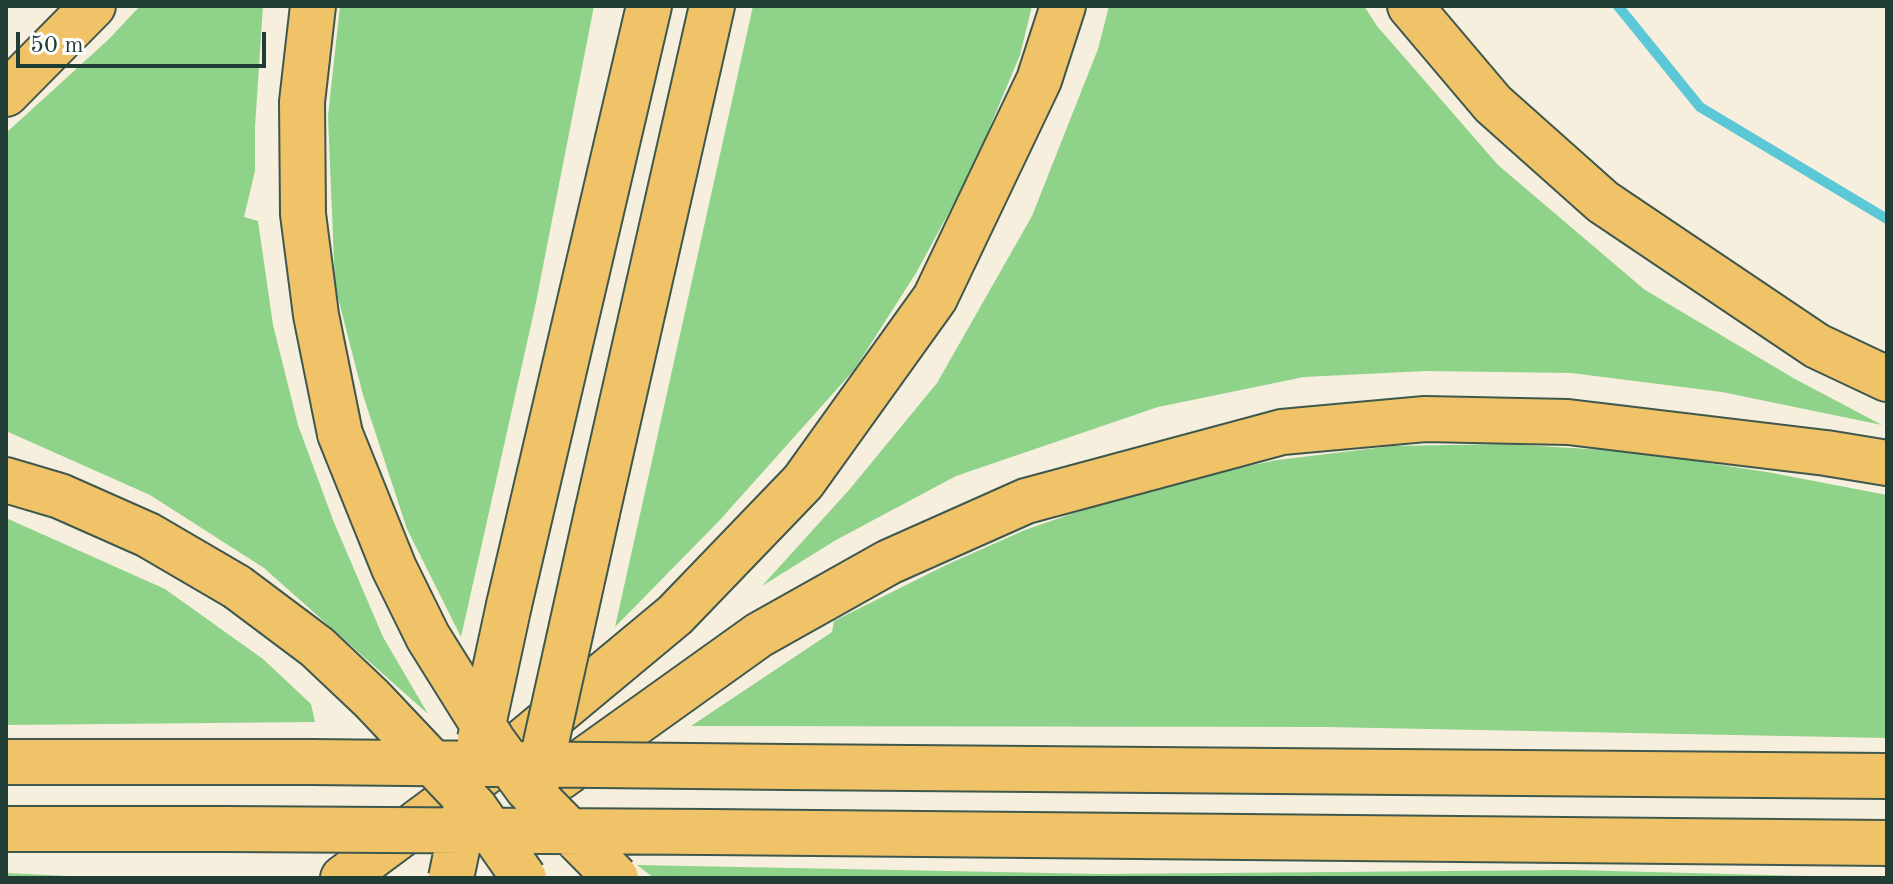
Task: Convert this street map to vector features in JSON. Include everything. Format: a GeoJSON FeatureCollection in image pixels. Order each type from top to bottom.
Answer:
{"type":"FeatureCollection","features":[{"type":"Feature","properties":{"kind":"highway"},"geometry":{"type":"LineString","coordinates":[[6,94],[93,6]]}},
{"type":"Feature","properties":{"kind":"highway"},"geometry":{"type":"LineString","coordinates":[[313,6],[302,102],[303,214],[316,315],[340,434],[394,568],[428,637],[527,788],[616,878]]}},
{"type":"Feature","properties":{"kind":"highway"},"geometry":{"type":"LineString","coordinates":[[451,878],[509,605],[649,6]]}},
{"type":"Feature","properties":{"kind":"highway"},"geometry":{"type":"LineString","coordinates":[[516,878],[712,6]]}},
{"type":"Feature","properties":{"kind":"highway"},"geometry":{"type":"LineString","coordinates":[[343,878],[491,768],[675,615],[803,482],[935,298],[1039,80],[1063,6]]}},
{"type":"Feature","properties":{"kind":"highway"},"geometry":{"type":"LineString","coordinates":[[1410,6],[1493,104],[1603,202],[1817,346],[1887,379]]}},
{"type":"Feature","properties":{"kind":"highway"},"geometry":{"type":"LineString","coordinates":[[442,878],[519,808],[759,635],[889,562],[1026,501],[1282,432],[1425,419],[1568,422],[1887,463]]}},
{"type":"Feature","properties":{"kind":"highway"},"geometry":{"type":"LineString","coordinates":[[6,480],[60,496],[148,535],[237,587],[317,647],[372,699],[475,808],[524,878]]}},
{"type":"Feature","properties":{"kind":"highway"},"geometry":{"type":"LineString","coordinates":[[6,762],[1887,776]]}},
{"type":"Feature","properties":{"kind":"highway"},"geometry":{"type":"LineString","coordinates":[[6,829],[1887,843]]}},
{"type":"Feature","properties":{"kind":"green space"},"geometry":{"type":"Polygon","coordinates":[[[140,6],[263,6],[255,171],[244,217],[258,221],[273,325],[298,425],[333,520],[383,637],[428,714],[264,568],[150,495],[6,431],[6,133],[109,39],[140,6]]]}},
{"type":"Feature","properties":{"kind":"green space"},"geometry":{"type":"Polygon","coordinates":[[[340,6],[594,6],[535,307],[461,637],[407,529],[363,395],[335,286],[328,116],[340,6]]]}},
{"type":"Feature","properties":{"kind":"green space"},"geometry":{"type":"Polygon","coordinates":[[[753,6],[1032,6],[1020,55],[971,172],[916,273],[854,370],[719,521],[615,627],[753,6]]]}},
{"type":"Feature","properties":{"kind":"green space"},"geometry":{"type":"Polygon","coordinates":[[[1109,6],[1364,6],[1377,26],[1498,165],[1645,290],[1795,379],[1882,425],[1722,392],[1571,373],[1426,371],[1304,377],[1158,407],[956,476],[836,540],[762,586],[849,490],[937,383],[1032,216],[1098,49],[1109,6]]]}},
{"type":"Feature","properties":{"kind":"green space"},"geometry":{"type":"Polygon","coordinates":[[[1507,444],[1636,452],[1767,472],[1887,495],[1887,738],[1326,727],[691,726],[832,632],[834,621],[1025,530],[1152,486],[1277,460],[1393,446],[1507,444]]]}},
{"type":"Feature","properties":{"kind":"green space"},"geometry":{"type":"Polygon","coordinates":[[[6,518],[165,589],[263,659],[311,704],[315,722],[6,725],[6,518]]]}},
{"type":"Feature","properties":{"kind":"green space"},"geometry":{"type":"Polygon","coordinates":[[[637,865],[1101,874],[1572,870],[1887,878],[654,878],[637,865]]]}},
{"type":"Feature","properties":{"kind":"green space"},"geometry":{"type":"Polygon","coordinates":[[[6,873],[112,878],[6,878],[6,873]]]}},
{"type":"Feature","properties":{"kind":"waterway"},"geometry":{"type":"LineString","coordinates":[[1618,6],[1700,107],[1887,219]]}}]}
